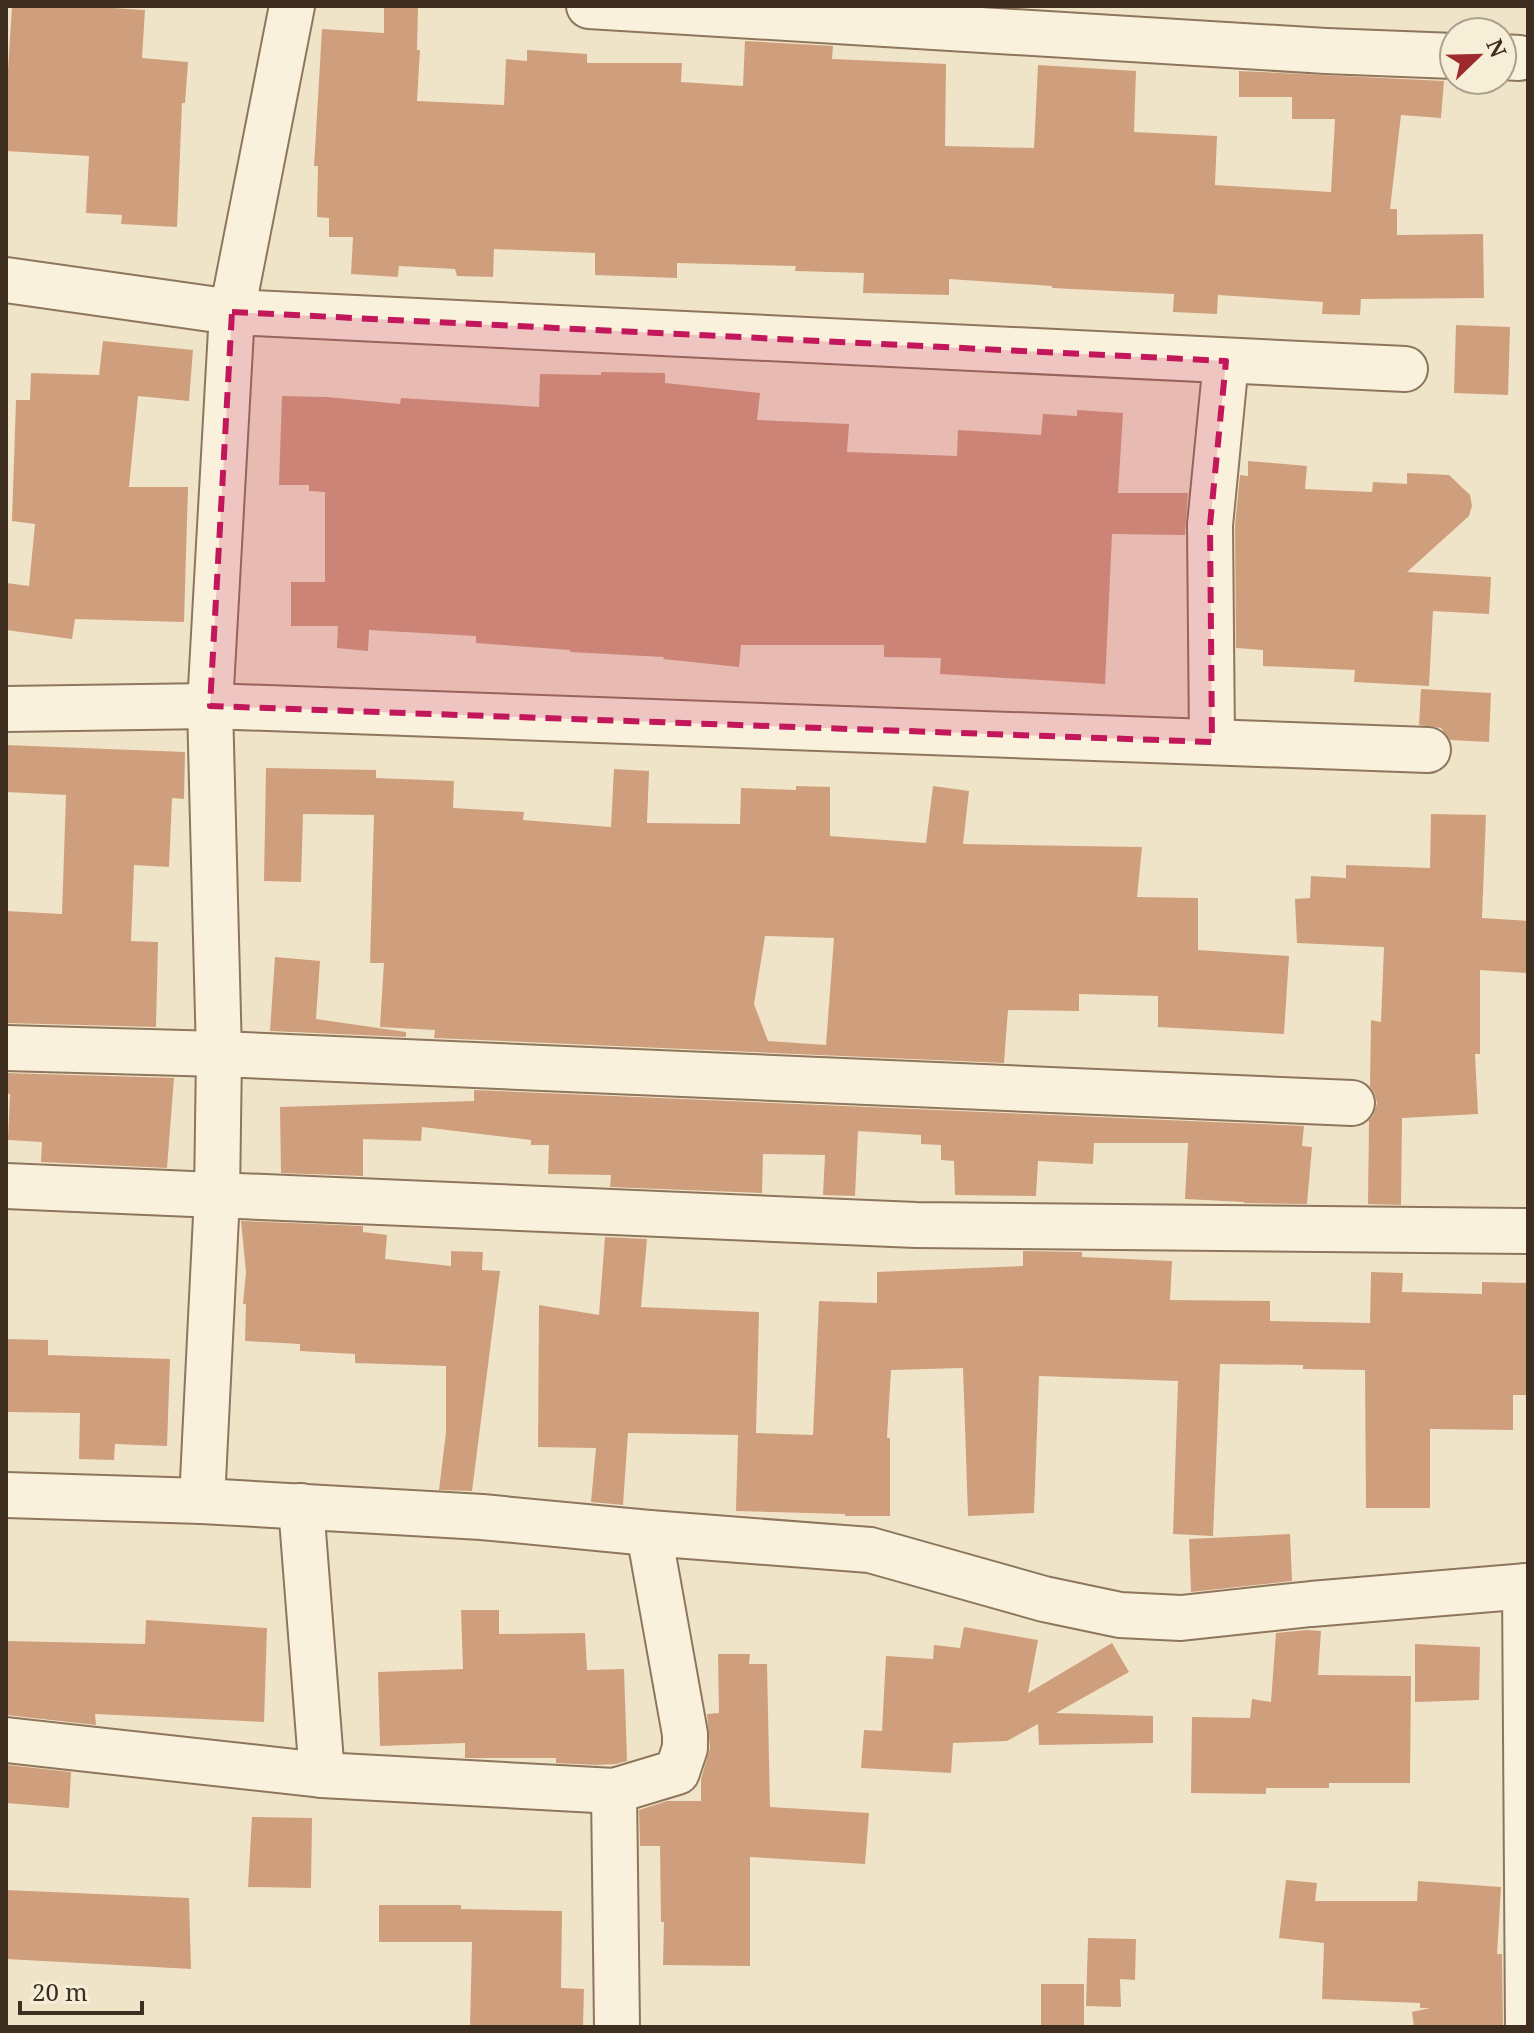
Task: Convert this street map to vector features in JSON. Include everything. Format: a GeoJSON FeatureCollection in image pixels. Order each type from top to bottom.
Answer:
{"type":"FeatureCollection","features":[{"type":"Feature","properties":{"kind":"street"},"geometry":{"type":"LineString","coordinates":[[202,1501],[217,1196],[219,1054],[210,706],[232,312],[292,6]]}},
{"type":"Feature","properties":{"kind":"street"},"geometry":{"type":"LineString","coordinates":[[589,6],[1438,55]]}},
{"type":"Feature","properties":{"kind":"street"},"geometry":{"type":"LineString","coordinates":[[6,280],[232,312],[1405,369]]}},
{"type":"Feature","properties":{"kind":"street"},"geometry":{"type":"LineString","coordinates":[[1212,742],[1210,525],[1226,361]]}},
{"type":"Feature","properties":{"kind":"street"},"geometry":{"type":"LineString","coordinates":[[6,709],[210,706],[1428,750]]}},
{"type":"Feature","properties":{"kind":"street"},"geometry":{"type":"LineString","coordinates":[[6,1048],[219,1054],[1352,1103]]}},
{"type":"Feature","properties":{"kind":"street"},"geometry":{"type":"LineString","coordinates":[[6,1186],[916,1225],[1528,1231]]}},
{"type":"Feature","properties":{"kind":"street"},"geometry":{"type":"LineString","coordinates":[[6,1495],[202,1501],[482,1517],[870,1550],[1044,1599],[1120,1615],[1181,1618],[1527,1586],[1528,2027]]}},
{"type":"Feature","properties":{"kind":"street"},"geometry":{"type":"LineString","coordinates":[[301,1506],[322,1775]]}},
{"type":"Feature","properties":{"kind":"street"},"geometry":{"type":"LineString","coordinates":[[6,1740],[322,1775],[614,1791],[677,1772],[685,1748],[685,1734],[649,1533]]}},
{"type":"Feature","properties":{"kind":"street"},"geometry":{"type":"LineString","coordinates":[[614,1791],[617,2027]]}},
{"type":"Feature","properties":{"kind":"highlighted area"},"geometry":{"type":"Polygon","coordinates":[[[232,312],[1226,361],[1210,525],[1212,742],[210,706],[232,312]]]}},
{"type":"Feature","properties":{"kind":"building"},"geometry":{"type":"Polygon","coordinates":[[[12,6],[145,10],[142,58],[188,62],[185,103],[182,103],[177,227],[121,224],[122,215],[86,213],[89,156],[6,151],[12,6]]]}},
{"type":"Feature","properties":{"kind":"building"},"geometry":{"type":"Polygon","coordinates":[[[384,6],[418,6],[417,50],[420,50],[417,101],[504,105],[506,59],[527,61],[527,50],[587,54],[587,63],[682,63],[681,82],[743,86],[745,41],[833,46],[832,59],[946,64],[945,146],[1034,148],[1038,65],[1136,71],[1134,132],[1217,136],[1215,185],[1331,192],[1335,119],[1292,119],[1292,97],[1239,97],[1239,71],[1438,81],[1438,96],[1443,96],[1441,118],[1401,115],[1390,209],[1397,209],[1397,235],[1483,234],[1484,298],[1361,299],[1360,315],[1322,314],[1323,302],[1218,295],[1217,314],[1173,312],[1174,294],[949,279],[949,295],[863,293],[864,273],[795,271],[796,266],[677,263],[677,278],[595,275],[595,253],[494,249],[493,277],[457,276],[455,269],[399,266],[398,277],[351,274],[353,237],[329,237],[329,218],[317,217],[318,166],[314,166],[322,29],[384,33],[384,6]]]}},
{"type":"Feature","properties":{"kind":"building"},"geometry":{"type":"Polygon","coordinates":[[[1456,325],[1510,327],[1508,395],[1454,393],[1456,325]]]}},
{"type":"Feature","properties":{"kind":"building"},"geometry":{"type":"Polygon","coordinates":[[[103,341],[193,350],[189,401],[138,396],[129,487],[188,487],[184,622],[75,619],[72,639],[6,630],[6,583],[29,586],[35,524],[12,521],[16,400],[30,400],[31,373],[99,375],[103,341]]]}},
{"type":"Feature","properties":{"kind":"building"},"geometry":{"type":"Polygon","coordinates":[[[601,372],[665,373],[665,383],[760,393],[757,420],[849,424],[847,452],[957,456],[958,430],[1041,435],[1043,414],[1077,416],[1077,410],[1123,413],[1118,493],[1188,493],[1185,535],[1112,534],[1105,684],[940,674],[941,658],[884,657],[884,645],[741,645],[739,667],[664,657],[476,643],[476,636],[369,630],[368,651],[337,648],[338,626],[291,626],[291,582],[325,582],[325,492],[309,491],[309,485],[279,485],[282,396],[400,404],[401,398],[539,407],[540,374],[601,375],[601,372]]]}},
{"type":"Feature","properties":{"kind":"building"},"geometry":{"type":"Polygon","coordinates":[[[1248,461],[1307,466],[1305,489],[1372,492],[1373,482],[1407,484],[1407,473],[1449,475],[1470,495],[1472,506],[1469,516],[1407,572],[1491,577],[1489,614],[1433,611],[1429,686],[1354,682],[1355,670],[1263,666],[1263,650],[1236,648],[1235,526],[1240,475],[1248,476],[1248,461]]]}},
{"type":"Feature","properties":{"kind":"building"},"geometry":{"type":"Polygon","coordinates":[[[1421,689],[1491,693],[1489,742],[1450,740],[1441,728],[1419,725],[1421,689]]]}},
{"type":"Feature","properties":{"kind":"building"},"geometry":{"type":"Polygon","coordinates":[[[6,745],[185,752],[184,799],[172,798],[169,867],[134,865],[131,941],[158,942],[156,1027],[6,1023],[6,911],[62,914],[66,795],[6,792],[6,745]]]}},
{"type":"Feature","properties":{"kind":"building"},"geometry":{"type":"Polygon","coordinates":[[[266,768],[376,770],[376,778],[454,781],[453,808],[524,812],[523,820],[611,827],[614,769],[649,771],[647,823],[740,824],[741,788],[796,790],[796,786],[830,787],[830,836],[926,843],[933,786],[969,791],[963,844],[1142,847],[1137,897],[1198,898],[1198,950],[1289,956],[1284,1034],[1158,1027],[1158,996],[1079,994],[1079,1011],[1008,1010],[1004,1063],[434,1038],[435,1030],[380,1027],[384,963],[370,963],[374,815],[303,814],[301,882],[264,881],[266,768]],[[765,936],[754,1004],[768,1041],[826,1045],[834,938],[765,936]]]}},
{"type":"Feature","properties":{"kind":"building"},"geometry":{"type":"Polygon","coordinates":[[[1431,814],[1486,815],[1482,918],[1528,921],[1528,973],[1480,970],[1480,1054],[1475,1054],[1478,1114],[1402,1118],[1401,1205],[1368,1204],[1369,1120],[1377,1103],[1370,1087],[1371,1020],[1381,1022],[1384,947],[1297,943],[1295,899],[1310,898],[1311,876],[1346,878],[1346,865],[1430,868],[1431,814]]]}},
{"type":"Feature","properties":{"kind":"building"},"geometry":{"type":"Polygon","coordinates":[[[275,957],[320,961],[316,1019],[406,1032],[406,1037],[270,1031],[275,957]]]}},
{"type":"Feature","properties":{"kind":"building"},"geometry":{"type":"Polygon","coordinates":[[[6,1073],[174,1078],[167,1168],[41,1162],[42,1142],[8,1140],[10,1094],[6,1093],[6,1073]]]}},
{"type":"Feature","properties":{"kind":"building"},"geometry":{"type":"Polygon","coordinates":[[[474,1090],[1304,1126],[1302,1146],[1312,1147],[1307,1204],[1185,1199],[1188,1143],[1094,1143],[1093,1164],[1038,1161],[1036,1196],[955,1195],[954,1161],[941,1160],[941,1145],[921,1144],[921,1135],[858,1131],[855,1196],[823,1195],[825,1155],[763,1154],[762,1193],[610,1187],[611,1175],[548,1174],[549,1145],[531,1145],[531,1140],[422,1127],[421,1141],[363,1139],[363,1176],[281,1173],[280,1107],[474,1101],[474,1090]]]}},
{"type":"Feature","properties":{"kind":"building"},"geometry":{"type":"Polygon","coordinates":[[[241,1221],[363,1226],[363,1232],[387,1235],[385,1259],[451,1266],[451,1251],[483,1252],[482,1270],[500,1271],[472,1491],[439,1490],[446,1432],[446,1366],[355,1363],[355,1354],[300,1351],[300,1344],[245,1341],[246,1304],[243,1304],[246,1272],[241,1221]]]}},
{"type":"Feature","properties":{"kind":"building"},"geometry":{"type":"Polygon","coordinates":[[[605,1237],[647,1239],[641,1307],[759,1312],[756,1433],[813,1435],[819,1301],[877,1303],[877,1272],[1023,1266],[1023,1251],[1082,1252],[1082,1257],[1172,1261],[1170,1300],[1270,1301],[1270,1321],[1370,1323],[1371,1272],[1403,1273],[1402,1292],[1482,1294],[1482,1282],[1528,1283],[1526,1395],[1513,1395],[1513,1430],[1430,1429],[1430,1508],[1366,1508],[1365,1370],[1303,1369],[1303,1365],[1220,1364],[1213,1536],[1173,1534],[1178,1381],[1039,1376],[1034,1513],[968,1516],[963,1368],[891,1370],[887,1438],[890,1438],[890,1516],[736,1511],[738,1435],[628,1433],[623,1505],[591,1502],[596,1448],[538,1447],[539,1305],[599,1315],[605,1237]]]}},
{"type":"Feature","properties":{"kind":"building"},"geometry":{"type":"Polygon","coordinates":[[[6,1339],[48,1340],[48,1355],[170,1359],[167,1446],[115,1444],[114,1460],[79,1459],[80,1413],[6,1412],[6,1339]]]}},
{"type":"Feature","properties":{"kind":"building"},"geometry":{"type":"Polygon","coordinates":[[[1290,1534],[1292,1581],[1191,1592],[1189,1539],[1290,1534]]]}},
{"type":"Feature","properties":{"kind":"building"},"geometry":{"type":"Polygon","coordinates":[[[461,1610],[499,1610],[499,1634],[585,1633],[587,1670],[624,1669],[627,1761],[596,1765],[556,1763],[556,1758],[465,1758],[465,1743],[380,1746],[378,1672],[463,1669],[461,1610]]]}},
{"type":"Feature","properties":{"kind":"building"},"geometry":{"type":"Polygon","coordinates":[[[146,1620],[267,1628],[264,1722],[95,1714],[96,1725],[6,1715],[6,1641],[145,1644],[146,1620]]]}},
{"type":"Feature","properties":{"kind":"building"},"geometry":{"type":"Polygon","coordinates":[[[964,1627],[1038,1640],[1028,1693],[1112,1643],[1129,1672],[1056,1713],[1153,1716],[1153,1743],[1039,1745],[1038,1724],[1007,1741],[953,1743],[951,1773],[861,1768],[864,1730],[882,1731],[886,1656],[933,1659],[934,1645],[960,1648],[964,1627]]]}},
{"type":"Feature","properties":{"kind":"building"},"geometry":{"type":"Polygon","coordinates":[[[1321,1631],[1318,1675],[1411,1676],[1410,1783],[1329,1783],[1329,1788],[1266,1788],[1266,1794],[1191,1793],[1192,1717],[1250,1718],[1252,1699],[1271,1702],[1276,1633],[1321,1631]]]}},
{"type":"Feature","properties":{"kind":"building"},"geometry":{"type":"Polygon","coordinates":[[[1415,1644],[1480,1647],[1479,1700],[1415,1702],[1415,1644]]]}},
{"type":"Feature","properties":{"kind":"building"},"geometry":{"type":"Polygon","coordinates":[[[718,1654],[750,1654],[749,1664],[767,1664],[770,1807],[869,1813],[865,1864],[750,1857],[750,1966],[663,1965],[660,1846],[640,1846],[639,1810],[667,1801],[701,1801],[701,1779],[710,1748],[707,1714],[719,1713],[718,1654]]]}},
{"type":"Feature","properties":{"kind":"building"},"geometry":{"type":"Polygon","coordinates":[[[8,1765],[71,1772],[69,1808],[6,1803],[8,1765]]]}},
{"type":"Feature","properties":{"kind":"building"},"geometry":{"type":"Polygon","coordinates":[[[252,1817],[312,1818],[311,1888],[248,1887],[252,1817]]]}},
{"type":"Feature","properties":{"kind":"building"},"geometry":{"type":"Polygon","coordinates":[[[1286,1880],[1317,1883],[1315,1901],[1417,1901],[1418,1881],[1501,1887],[1497,1954],[1502,1954],[1503,2027],[1414,2027],[1412,2012],[1430,2008],[1420,2008],[1420,2003],[1322,1999],[1324,1943],[1279,1938],[1286,1880]]]}},
{"type":"Feature","properties":{"kind":"building"},"geometry":{"type":"Polygon","coordinates":[[[6,1890],[189,1898],[191,1969],[6,1959],[6,1890]]]}},
{"type":"Feature","properties":{"kind":"building"},"geometry":{"type":"Polygon","coordinates":[[[379,1905],[461,1905],[461,1909],[562,1911],[561,1988],[584,1989],[583,2027],[470,2027],[472,1942],[379,1942],[379,1905]]]}},
{"type":"Feature","properties":{"kind":"building"},"geometry":{"type":"Polygon","coordinates":[[[1088,1938],[1136,1939],[1135,1980],[1120,1979],[1121,2007],[1086,2006],[1088,1938]]]}},
{"type":"Feature","properties":{"kind":"building"},"geometry":{"type":"Polygon","coordinates":[[[1041,1984],[1084,1984],[1084,2027],[1041,2027],[1041,1984]]]}}]}
